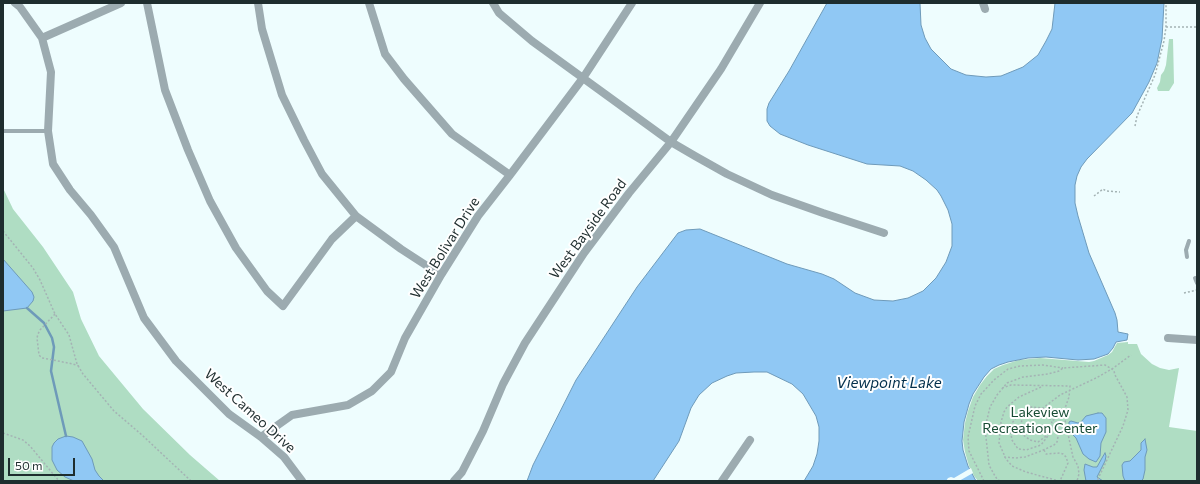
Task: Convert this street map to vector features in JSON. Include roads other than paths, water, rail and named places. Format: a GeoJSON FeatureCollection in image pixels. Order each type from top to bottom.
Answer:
{"type":"FeatureCollection","features":[{"type":"Feature","properties":{"kind":"street","name":"West Cameo Drive"},"geometry":{"type":"LineString","coordinates":[[15,3],[20,7],[42,38],[51,72],[48,131],[52,164],[114,247],[144,318],[176,361],[229,414],[261,437],[284,457],[302,481]]}},
{"type":"Feature","properties":{"kind":"street"},"geometry":{"type":"LineString","coordinates":[[42,38],[121,3]]}},
{"type":"Feature","properties":{"kind":"street"},"geometry":{"type":"LineString","coordinates":[[147,3],[165,90],[188,150],[210,201],[236,248],[267,291],[283,306],[332,239],[356,216]]}},
{"type":"Feature","properties":{"kind":"street"},"geometry":{"type":"LineString","coordinates":[[258,3],[262,29],[282,95],[322,174],[356,216],[401,249],[442,275]]}},
{"type":"Feature","properties":{"kind":"street"},"geometry":{"type":"LineString","coordinates":[[369,3],[385,54],[404,79],[452,134],[510,175]]}},
{"type":"Feature","properties":{"kind":"street"},"geometry":{"type":"LineString","coordinates":[[493,3],[499,13],[532,41],[672,142],[727,174],[772,195],[884,233]]}},
{"type":"Feature","properties":{"kind":"street","name":"West Bolivar Drive"},"geometry":{"type":"LineString","coordinates":[[261,437],[292,414],[348,405],[372,391],[391,372],[405,338],[478,216],[583,78],[632,3]]}},
{"type":"Feature","properties":{"kind":"street","name":"West Bayside Road"},"geometry":{"type":"LineString","coordinates":[[454,481],[462,472],[483,432],[503,384],[525,343],[584,253],[629,193],[672,142],[721,69],[760,3]]}},
{"type":"Feature","properties":{"kind":"street"},"geometry":{"type":"LineString","coordinates":[[1168,338],[1197,340]]}},
{"type":"Feature","properties":{"kind":"street"},"geometry":{"type":"LineString","coordinates":[[722,481],[750,440]]}},
{"type":"Feature","properties":{"kind":"lane"},"geometry":{"type":"LineString","coordinates":[[3,131],[48,131]]}},
{"type":"Feature","properties":{"kind":"lane"},"geometry":{"type":"LineString","coordinates":[[1187,258],[1186,250],[1189,241]]}},
{"type":"Feature","properties":{"kind":"lane"},"geometry":{"type":"LineString","coordinates":[[1195,278],[1197,283]]}},
{"type":"Feature","properties":{"kind":"water","name":"Viewpoint Lake"},"geometry":{"type":"Polygon","coordinates":[[[827,3],[920,3],[921,25],[925,38],[931,49],[951,69],[966,75],[986,77],[1001,76],[1023,67],[1038,55],[1052,29],[1055,3],[1164,3],[1162,39],[1157,63],[1149,82],[1132,113],[1081,167],[1075,185],[1075,203],[1089,253],[1115,313],[1118,332],[1128,334],[1127,340],[1116,342],[1108,354],[1094,359],[1078,360],[1046,357],[1028,358],[1008,362],[991,369],[973,394],[964,422],[962,441],[963,450],[968,466],[976,481],[804,481],[813,466],[817,454],[819,427],[816,416],[803,394],[792,384],[767,372],[754,372],[736,373],[727,376],[712,383],[699,395],[691,408],[679,441],[653,481],[527,481],[533,465],[576,380],[637,287],[678,233],[686,230],[700,229],[787,264],[822,274],[834,279],[855,293],[874,300],[893,301],[908,298],[923,291],[936,278],[946,262],[952,246],[952,224],[948,210],[937,190],[913,171],[900,166],[867,164],[808,145],[780,134],[770,126],[767,121],[767,109],[769,103],[789,71],[827,3]]]}},
{"type":"Feature","properties":{"kind":"water"},"geometry":{"type":"Polygon","coordinates":[[[3,259],[32,292],[34,297],[33,301],[27,308],[3,311],[3,259]]]}},
{"type":"Feature","properties":{"kind":"water"},"geometry":{"type":"Polygon","coordinates":[[[1102,413],[1106,418],[1106,432],[1101,443],[1100,456],[1096,462],[1083,454],[1076,438],[1070,432],[1069,422],[1071,421],[1078,423],[1081,422],[1086,416],[1102,413]]]}},
{"type":"Feature","properties":{"kind":"water"},"geometry":{"type":"Polygon","coordinates":[[[66,436],[82,441],[92,459],[95,470],[104,481],[74,481],[65,477],[57,470],[52,460],[52,447],[58,439],[66,436]]]}},
{"type":"Feature","properties":{"kind":"water"},"geometry":{"type":"Polygon","coordinates":[[[1145,439],[1147,450],[1143,479],[1141,481],[1125,481],[1122,465],[1124,462],[1130,461],[1141,450],[1141,443],[1145,439]]]}},
{"type":"Feature","properties":{"kind":"water"},"geometry":{"type":"Polygon","coordinates":[[[1105,453],[1105,461],[1097,477],[1103,481],[1086,481],[1084,470],[1085,464],[1097,467],[1105,453]]]}},
{"type":"Feature","properties":{"kind":"waterway"},"geometry":{"type":"LineString","coordinates":[[27,308],[44,323],[52,338],[54,347],[51,371],[66,436]]}},
{"type":"Feature","properties":{"kind":"park label","name":"Lakeview Recreation Center"},"geometry":{"type":"Point","coordinates":[1040,420]}}]}
